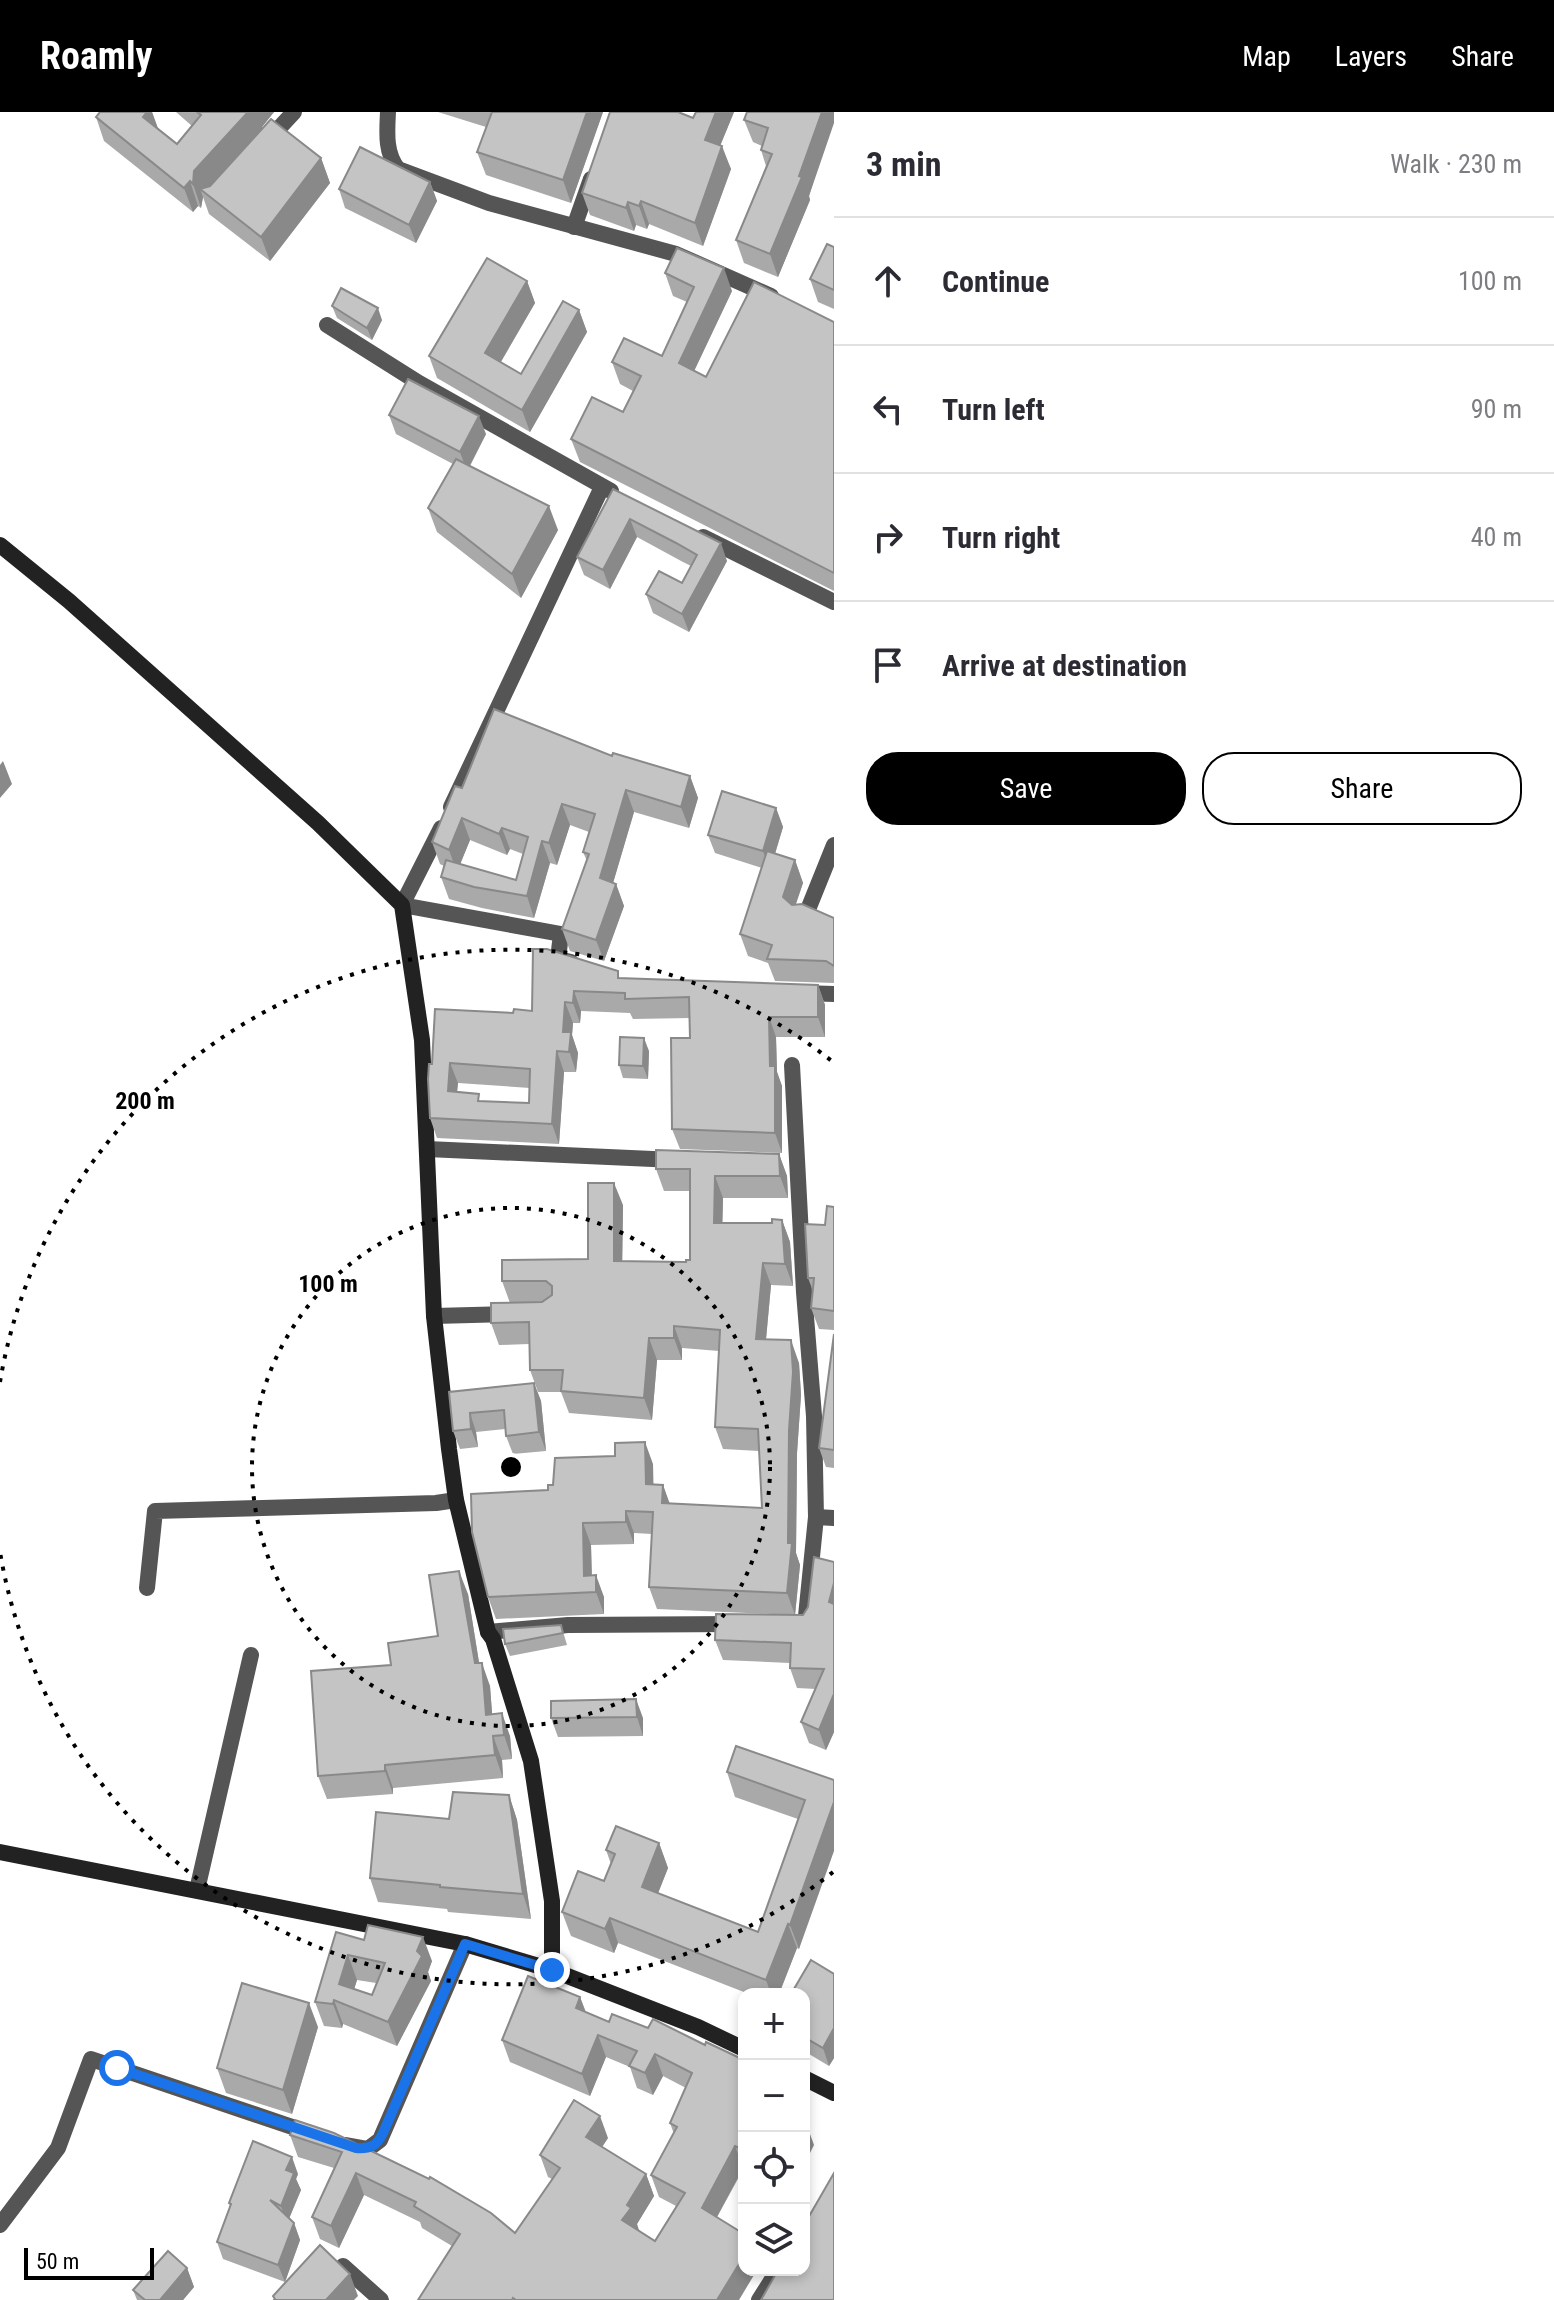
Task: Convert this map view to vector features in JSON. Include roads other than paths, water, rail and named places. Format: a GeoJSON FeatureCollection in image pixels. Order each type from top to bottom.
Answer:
{"type":"FeatureCollection","features":[{"type":"Feature","properties":{"kind":"street"},"geometry":{"type":"LineString","coordinates":[[253,158],[294,112]]}},
{"type":"Feature","properties":{"kind":"street"},"geometry":{"type":"LineString","coordinates":[[388,112],[388,151],[398,169],[452,192],[676,254],[792,305]]}},
{"type":"Feature","properties":{"kind":"street"},"geometry":{"type":"LineString","coordinates":[[574,227],[595,169]]}},
{"type":"Feature","properties":{"kind":"street"},"geometry":{"type":"LineString","coordinates":[[327,325],[419,383],[629,500]]}},
{"type":"Feature","properties":{"kind":"street"},"geometry":{"type":"LineString","coordinates":[[552,1970],[552,1901],[531,1761],[493,1639],[488,1632],[456,1500],[434,1316],[422,1040],[402,905],[602,487]]}},
{"type":"Feature","properties":{"kind":"street"},"geometry":{"type":"LineString","coordinates":[[683,527],[833,600]]}},
{"type":"Feature","properties":{"kind":"street"},"geometry":{"type":"LineString","coordinates":[[0,545],[69,601],[318,823],[402,905],[561,934],[558,959],[586,967]]}},
{"type":"Feature","properties":{"kind":"street"},"geometry":{"type":"LineString","coordinates":[[805,917],[834,845]]}},
{"type":"Feature","properties":{"kind":"street"},"geometry":{"type":"LineString","coordinates":[[792,993],[834,994]]}},
{"type":"Feature","properties":{"kind":"street"},"geometry":{"type":"LineString","coordinates":[[790,1625],[805,1626],[816,1517],[814,1416],[789,1165],[792,1065]]}},
{"type":"Feature","properties":{"kind":"street"},"geometry":{"type":"LineString","coordinates":[[427,1149],[689,1160]]}},
{"type":"Feature","properties":{"kind":"street"},"geometry":{"type":"LineString","coordinates":[[434,1316],[536,1314]]}},
{"type":"Feature","properties":{"kind":"street"},"geometry":{"type":"LineString","coordinates":[[147,1588],[155,1511],[456,1500]]}},
{"type":"Feature","properties":{"kind":"street"},"geometry":{"type":"LineString","coordinates":[[816,1517],[834,1518]]}},
{"type":"Feature","properties":{"kind":"street"},"geometry":{"type":"LineString","coordinates":[[488,1632],[568,1625],[760,1624]]}},
{"type":"Feature","properties":{"kind":"street"},"geometry":{"type":"LineString","coordinates":[[197,1890],[251,1655]]}},
{"type":"Feature","properties":{"kind":"street"},"geometry":{"type":"LineString","coordinates":[[0,1852],[465,1944],[552,1970],[698,2027],[738,2046]]}},
{"type":"Feature","properties":{"kind":"street"},"geometry":{"type":"LineString","coordinates":[[0,2225],[58,2148],[91,2059],[356,2148],[374,2146],[383,2133],[465,1944]]}},
{"type":"Feature","properties":{"kind":"street"},"geometry":{"type":"LineString","coordinates":[[810,2081],[834,2093]]}},
{"type":"Feature","properties":{"kind":"street"},"geometry":{"type":"LineString","coordinates":[[343,2266],[381,2300]]}},
{"type":"Feature","properties":{"kind":"street"},"geometry":{"type":"LineString","coordinates":[[759,2300],[774,2276]]}}]}
